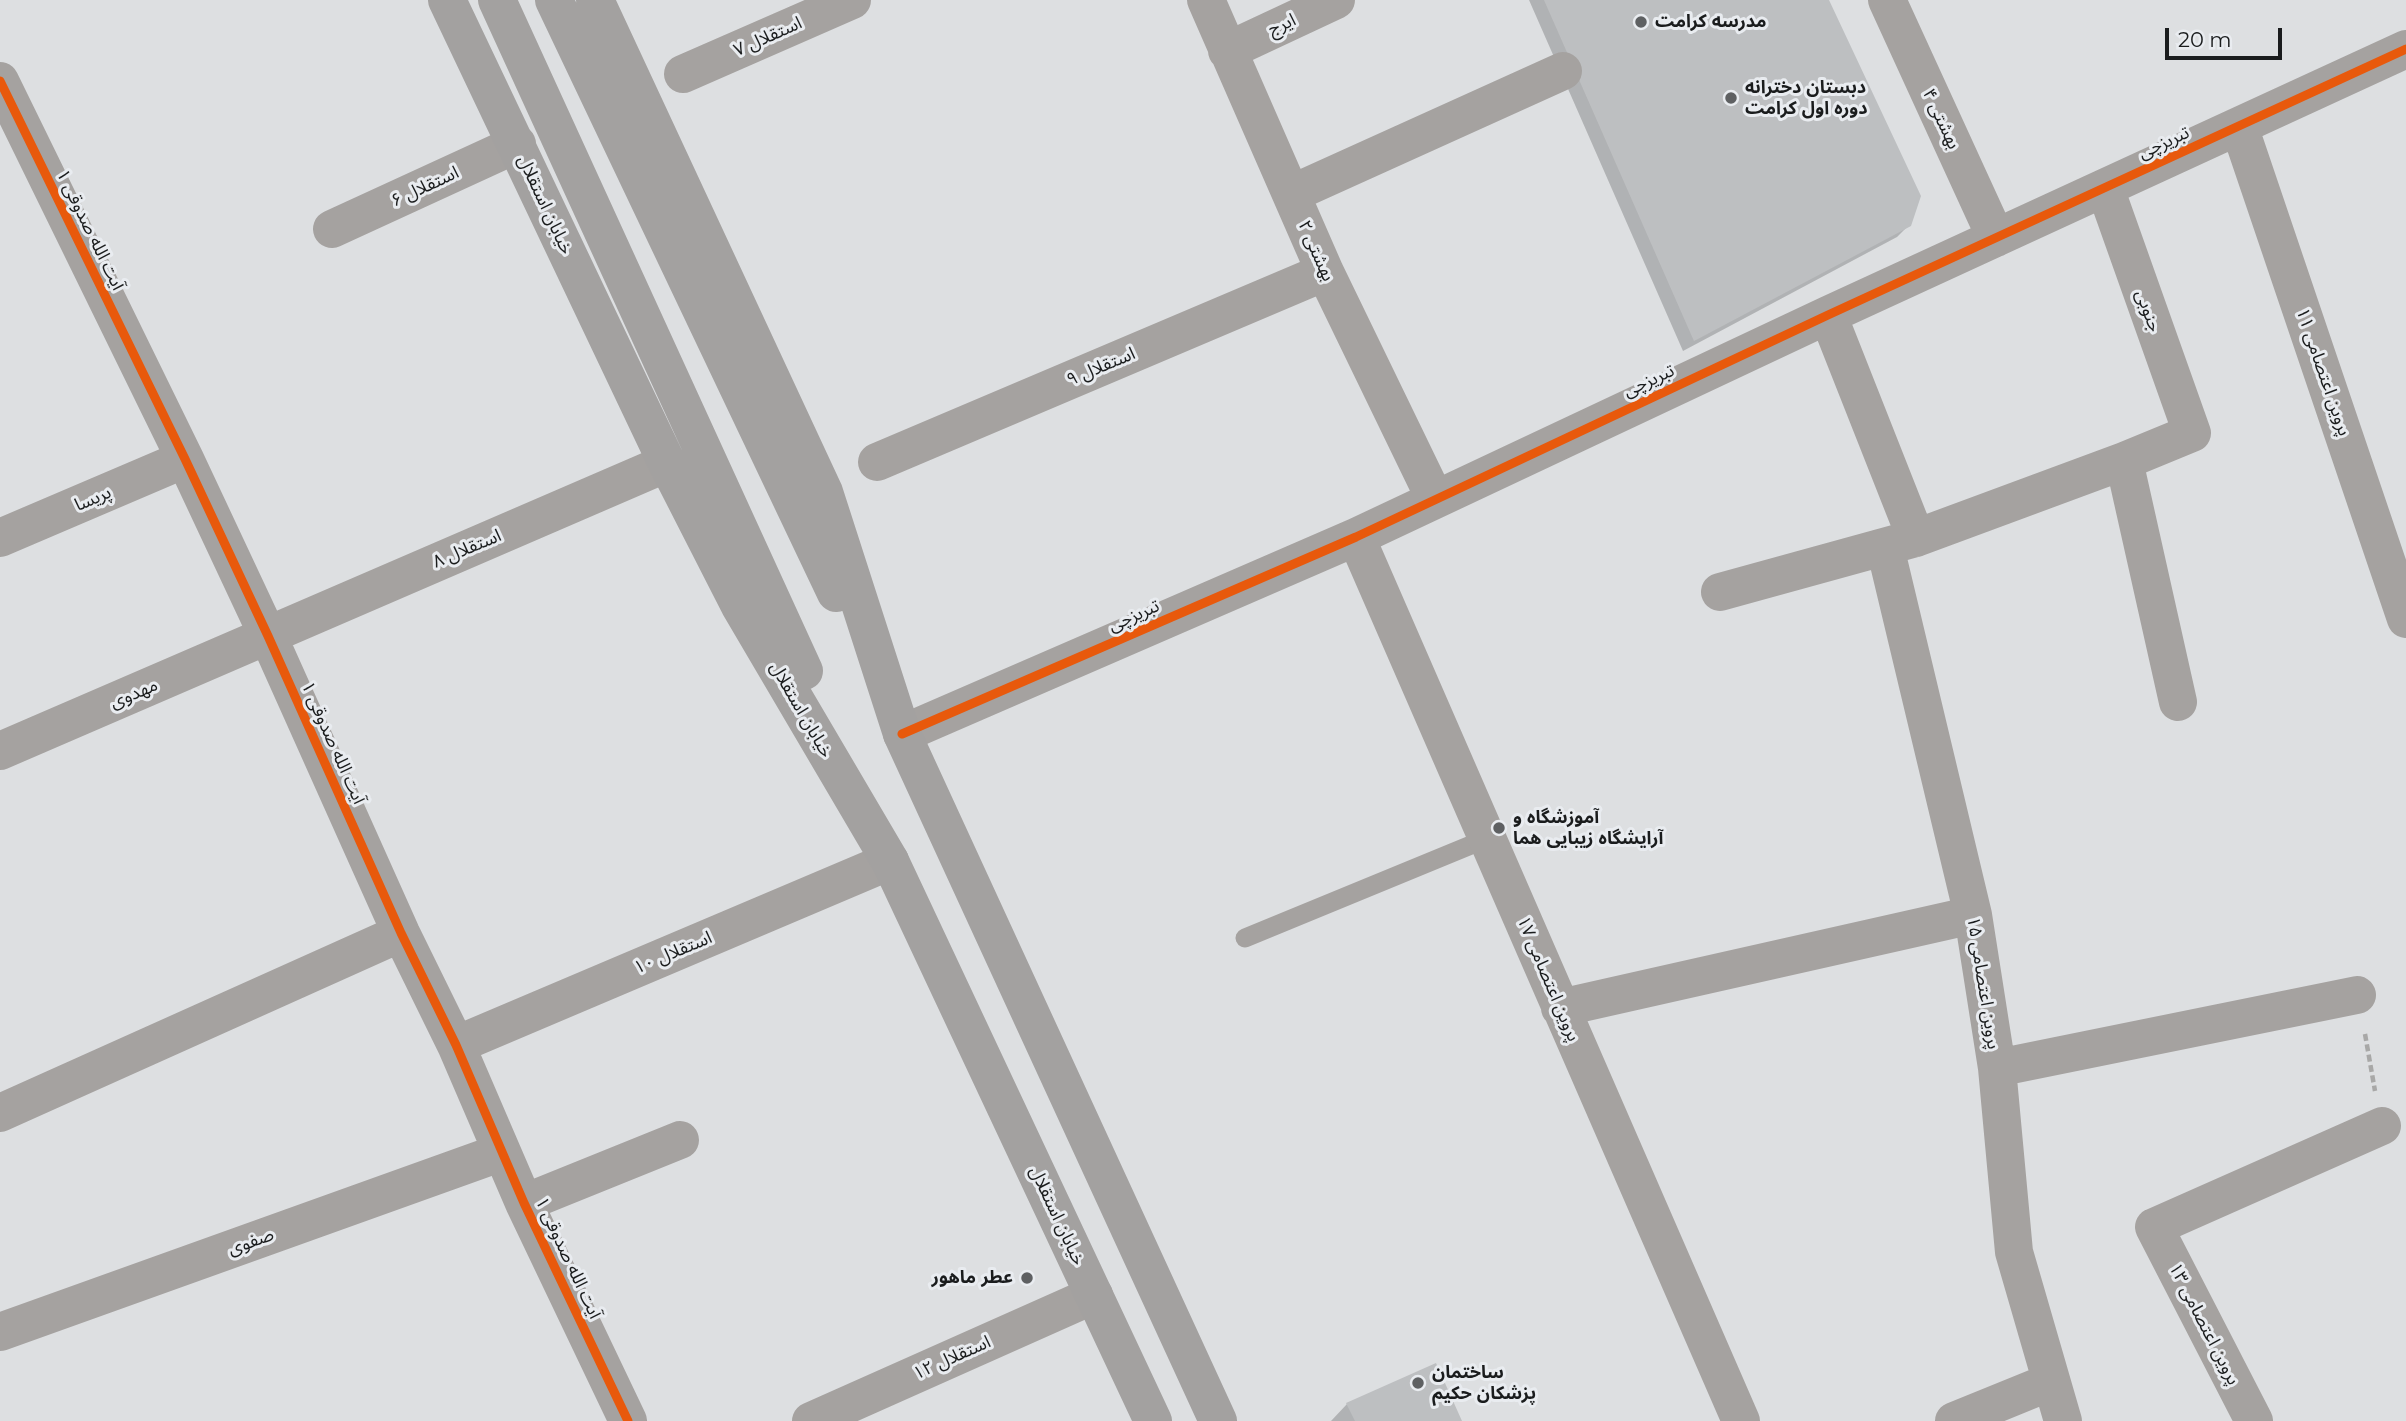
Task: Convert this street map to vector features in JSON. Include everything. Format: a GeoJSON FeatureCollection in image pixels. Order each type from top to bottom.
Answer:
{"type":"FeatureCollection","features":[{"type":"Feature","properties":{"kind":"main road","name":"خیابان استقلال"},"geometry":{"type":"LineString","coordinates":[[447,0],[667,463],[740,606],[890,861],[1153,1421]]}},
{"type":"Feature","properties":{"kind":"main road"},"geometry":{"type":"LineString","coordinates":[[497,0],[890,861]]}},
{"type":"Feature","properties":{"kind":"main road"},"geometry":{"type":"LineString","coordinates":[[554,0],[902,734],[1218,1421]]}},
{"type":"Feature","properties":{"kind":"main road"},"geometry":{"type":"LineString","coordinates":[[595,0],[824,492],[902,734]]}},
{"type":"Feature","properties":{"kind":"street","name":"استقلال ۷"},"geometry":{"type":"LineString","coordinates":[[683,74],[852,0]]}},
{"type":"Feature","properties":{"kind":"street","name":"بهشتی ۲"},"geometry":{"type":"LineString","coordinates":[[1206,0],[1325,272],[1435,499]]}},
{"type":"Feature","properties":{"kind":"street","name":"ایرج"},"geometry":{"type":"LineString","coordinates":[[1227,51],[1336,0]]}},
{"type":"Feature","properties":{"kind":"street","name":"بهشتی ۴"},"geometry":{"type":"LineString","coordinates":[[1887,0],[1996,238]]}},
{"type":"Feature","properties":{"kind":"street","name":"تبریزچی"},"geometry":{"type":"LineString","coordinates":[[902,734],[1356,537],[1828,315],[2406,49]]}},
{"type":"Feature","properties":{"kind":"street"},"geometry":{"type":"LineString","coordinates":[[1291,194],[1563,71]]}},
{"type":"Feature","properties":{"kind":"street","name":"آیت الله صدوقی ۱"},"geometry":{"type":"LineString","coordinates":[[0,83],[185,459],[268,636],[401,933],[456,1045],[524,1203],[628,1421]]}},
{"type":"Feature","properties":{"kind":"street","name":"پروین اعتصامی ۱۱"},"geometry":{"type":"LineString","coordinates":[[2239,126],[2406,619]]}},
{"type":"Feature","properties":{"kind":"street","name":"استقلال ۶"},"geometry":{"type":"LineString","coordinates":[[332,229],[517,144]]}},
{"type":"Feature","properties":{"kind":"street","name":"جنوبی"},"geometry":{"type":"LineString","coordinates":[[2105,188],[2192,433],[2124,461]]}},
{"type":"Feature","properties":{"kind":"street","name":"استقلال ۹"},"geometry":{"type":"LineString","coordinates":[[877,462],[1325,272]]}},
{"type":"Feature","properties":{"kind":"street"},"geometry":{"type":"LineString","coordinates":[[1828,315],[1901,542]]}},
{"type":"Feature","properties":{"kind":"street","name":"پریسا"},"geometry":{"type":"LineString","coordinates":[[0,538],[185,459]]}},
{"type":"Feature","properties":{"kind":"street"},"geometry":{"type":"LineString","coordinates":[[1720,592],[1901,542],[2124,461],[2178,702]]}},
{"type":"Feature","properties":{"kind":"street","name":"استقلال ۸"},"geometry":{"type":"LineString","coordinates":[[268,636],[667,463]]}},
{"type":"Feature","properties":{"kind":"street","name":"پروین اعتصامی ۱۷"},"geometry":{"type":"LineString","coordinates":[[1356,537],[1741,1421]]}},
{"type":"Feature","properties":{"kind":"street","name":"پروین اعتصامی ۱۵"},"geometry":{"type":"LineString","coordinates":[[1901,542],[1973,915],[1997,1068],[2014,1252],[2063,1421]]}},
{"type":"Feature","properties":{"kind":"street","name":"مهدوی"},"geometry":{"type":"LineString","coordinates":[[0,751],[268,636]]}},
{"type":"Feature","properties":{"kind":"street","name":"استقلال ۱۰"},"geometry":{"type":"LineString","coordinates":[[456,1045],[890,861]]}},
{"type":"Feature","properties":{"kind":"street"},"geometry":{"type":"LineString","coordinates":[[1560,1008],[1973,915]]}},
{"type":"Feature","properties":{"kind":"street"},"geometry":{"type":"LineString","coordinates":[[0,1113],[401,933]]}},
{"type":"Feature","properties":{"kind":"street"},"geometry":{"type":"LineString","coordinates":[[1997,1068],[2357,995]]}},
{"type":"Feature","properties":{"kind":"street","name":"پروین اعتصامی ۱۳"},"geometry":{"type":"LineString","coordinates":[[2254,1421],[2154,1227],[2382,1126]]}},
{"type":"Feature","properties":{"kind":"street"},"geometry":{"type":"LineString","coordinates":[[524,1203],[680,1140]]}},
{"type":"Feature","properties":{"kind":"street","name":"صفوی"},"geometry":{"type":"LineString","coordinates":[[0,1332],[502,1152]]}},
{"type":"Feature","properties":{"kind":"street","name":"استقلال ۱۲"},"geometry":{"type":"LineString","coordinates":[[811,1421],[1094,1294]]}},
{"type":"Feature","properties":{"kind":"street"},"geometry":{"type":"LineString","coordinates":[[1954,1421],[2050,1382]]}},
{"type":"Feature","properties":{"kind":"lane"},"geometry":{"type":"LineString","coordinates":[[1245,938],[1488,838]]}},
{"type":"Feature","properties":{"kind":"path"},"geometry":{"type":"LineString","coordinates":[[2357,995],[2382,1126]]}},
{"type":"Feature","properties":{"kind":"building","name":"دبستان دخترانه دوره اول کرامت"},"geometry":{"type":"Polygon","coordinates":[[[1544,0],[1829,0],[1921,196],[1911,226],[1694,341],[1544,0]]]}},
{"type":"Feature","properties":{"kind":"building","name":"ساختمان پزشکان حکیم"},"geometry":{"type":"Polygon","coordinates":[[[1436,1363],[1462,1421],[1355,1421],[1346,1403],[1436,1363]]]}},
{"type":"Feature","properties":{"kind":"cycle path"},"geometry":{"type":"LineString","coordinates":[[902,734],[1356,537],[1828,315],[2406,49]]}},
{"type":"Feature","properties":{"kind":"cycle path"},"geometry":{"type":"LineString","coordinates":[[0,81],[185,459],[268,636],[401,933],[456,1045],[524,1203],[628,1421]]}},
{"type":"Feature","properties":{"kind":"place","name":"مدرسه کرامت"},"geometry":{"type":"Point","coordinates":[1641,22]}},
{"type":"Feature","properties":{"kind":"place","name":"دبستان دخترانه دوره اول کرامت"},"geometry":{"type":"Point","coordinates":[1731,98]}},
{"type":"Feature","properties":{"kind":"place","name":"آموزشگاه و آرایشگاه زیبایی هما"},"geometry":{"type":"Point","coordinates":[1499,828]}},
{"type":"Feature","properties":{"kind":"place","name":"عطر ماهور"},"geometry":{"type":"Point","coordinates":[1027,1278]}},
{"type":"Feature","properties":{"kind":"place","name":"ساختمان پزشکان حکیم"},"geometry":{"type":"Point","coordinates":[1418,1383]}}]}
